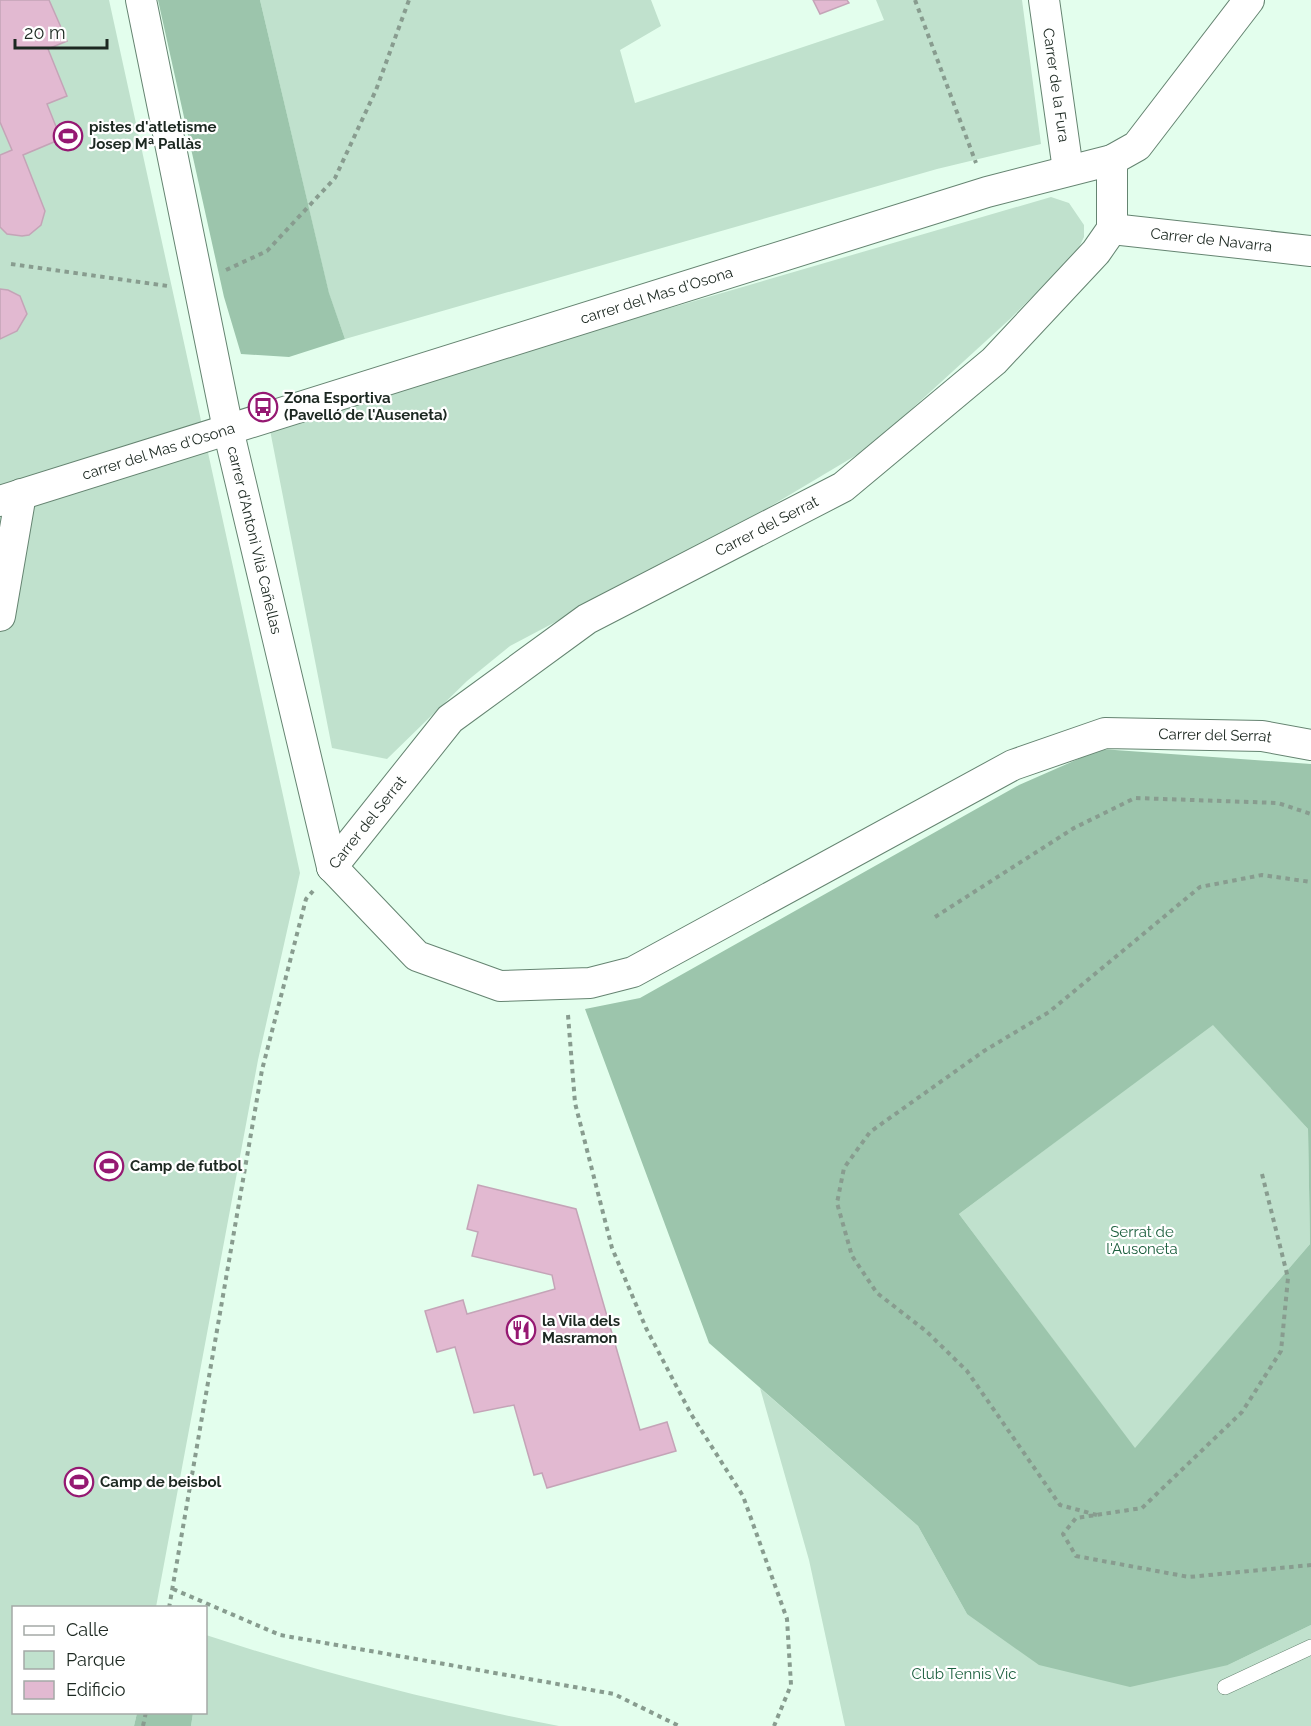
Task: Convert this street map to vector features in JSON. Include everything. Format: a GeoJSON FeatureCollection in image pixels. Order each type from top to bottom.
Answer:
{"type":"FeatureCollection","features":[{"type":"Feature","properties":{"kind":"street","name":"carrer d'Antoni Vilà Cañellas"},"geometry":{"type":"LineString","coordinates":[[141,0],[228,429],[332,867]]}},
{"type":"Feature","properties":{"kind":"street","name":"Carrer de la Fura"},"geometry":{"type":"LineString","coordinates":[[1044,0],[1068,170]]}},
{"type":"Feature","properties":{"kind":"street","name":"carrer del Mas d'Osona"},"geometry":{"type":"LineString","coordinates":[[11,497],[987,192],[1112,160],[1137,146],[1249,0]]}},
{"type":"Feature","properties":{"kind":"street"},"geometry":{"type":"LineString","coordinates":[[1112,160],[1112,229]]}},
{"type":"Feature","properties":{"kind":"street","name":"Carrer de Navarra"},"geometry":{"type":"LineString","coordinates":[[1112,229],[1311,251]]}},
{"type":"Feature","properties":{"kind":"street","name":"Carrer del Serrat"},"geometry":{"type":"LineString","coordinates":[[1112,229],[1096,252],[994,360],[843,487],[587,618],[450,719],[332,867],[417,956],[500,986],[590,983],[633,972],[1013,765],[1105,734],[1262,736],[1311,745]]}},
{"type":"Feature","properties":{"kind":"street"},"geometry":{"type":"LineString","coordinates":[[1,599],[11,497]]}},
{"type":"Feature","properties":{"kind":"lane"},"geometry":{"type":"LineString","coordinates":[[1225,1687],[1311,1647]]}},
{"type":"Feature","properties":{"kind":"path"},"geometry":{"type":"LineString","coordinates":[[197,283],[267,251],[335,178],[376,90],[409,0]]}},
{"type":"Feature","properties":{"kind":"path"},"geometry":{"type":"LineString","coordinates":[[915,0],[987,192]]}},
{"type":"Feature","properties":{"kind":"path"},"geometry":{"type":"LineString","coordinates":[[11,264],[141,283]]}},
{"type":"Feature","properties":{"kind":"path"},"geometry":{"type":"LineString","coordinates":[[935,917],[1074,828],[1135,798],[1278,804],[1311,814]]}},
{"type":"Feature","properties":{"kind":"path"},"geometry":{"type":"LineString","coordinates":[[169,1606],[262,1070],[306,899],[332,867]]}},
{"type":"Feature","properties":{"kind":"path"},"geometry":{"type":"LineString","coordinates":[[1097,1515],[1060,1505],[967,1371],[926,1330],[877,1293],[852,1256],[837,1203],[843,1168],[870,1132],[984,1051],[1049,1012],[1200,887],[1262,876],[1311,882]]}},
{"type":"Feature","properties":{"kind":"path"},"geometry":{"type":"LineString","coordinates":[[566,984],[575,1103],[612,1248],[646,1328],[690,1414],[743,1496],[787,1619],[791,1685],[774,1726]]}},
{"type":"Feature","properties":{"kind":"path"},"geometry":{"type":"LineString","coordinates":[[1262,1174],[1288,1278],[1281,1351],[1242,1412],[1142,1508],[1076,1518],[1064,1534],[1076,1556],[1189,1577],[1311,1564]]}},
{"type":"Feature","properties":{"kind":"path"},"geometry":{"type":"LineString","coordinates":[[173,1588],[280,1635],[614,1694],[679,1726]]}},
{"type":"Feature","properties":{"kind":"green space"},"geometry":{"type":"Polygon","coordinates":[[[0,0],[109,0],[300,873],[258,1060],[156,1606],[12,1606],[12,1714],[137,1714],[134,1726],[0,1726],[0,0]]]}},
{"type":"Feature","properties":{"kind":"green space"},"geometry":{"type":"Polygon","coordinates":[[[158,0],[260,0],[329,293],[345,339],[289,357],[241,354],[224,297],[158,0]]]}},
{"type":"Feature","properties":{"kind":"green space"},"geometry":{"type":"Polygon","coordinates":[[[260,0],[651,0],[661,26],[620,50],[635,103],[884,20],[876,0],[1022,0],[1041,144],[937,169],[345,339],[329,294],[260,0]]]}},
{"type":"Feature","properties":{"kind":"green space"},"geometry":{"type":"Polygon","coordinates":[[[1051,197],[1069,203],[1084,225],[1084,237],[1077,251],[1010,319],[870,447],[739,525],[510,646],[467,681],[387,759],[332,748],[269,425],[1051,197]]]}},
{"type":"Feature","properties":{"kind":"green space"},"geometry":{"type":"Polygon","coordinates":[[[1101,749],[1311,764],[1311,1625],[1228,1665],[1130,1687],[1039,1665],[967,1614],[918,1526],[709,1343],[585,1009],[640,998],[1019,785],[1101,749]],[[1213,1025],[959,1214],[1135,1448],[1310,1244],[1308,1129],[1213,1025]]]}},
{"type":"Feature","properties":{"kind":"green space","name":"Serrat de l'Ausoneta"},"geometry":{"type":"Polygon","coordinates":[[[1213,1024],[1308,1129],[1310,1244],[1135,1449],[959,1214],[1213,1024]]]}},
{"type":"Feature","properties":{"kind":"green space","name":"Club Tennis Vic"},"geometry":{"type":"Polygon","coordinates":[[[760,1388],[918,1526],[967,1614],[1228,1665],[1311,1625],[1311,1726],[845,1726],[809,1560],[760,1388]]]}},
{"type":"Feature","properties":{"kind":"green space"},"geometry":{"type":"Polygon","coordinates":[[[207,1635],[381,1686],[559,1726],[191,1726],[193,1714],[207,1714],[207,1635]]]}},
{"type":"Feature","properties":{"kind":"green space"},"geometry":{"type":"Polygon","coordinates":[[[137,1714],[193,1714],[191,1726],[134,1726],[137,1714]]]}},
{"type":"Feature","properties":{"kind":"building"},"geometry":{"type":"Polygon","coordinates":[[[0,0],[49,0],[67,41],[48,49],[67,96],[47,104],[61,139],[23,155],[45,211],[41,225],[29,235],[22,236],[7,234],[0,227],[0,155],[12,150],[0,122],[0,0]]]}},
{"type":"Feature","properties":{"kind":"building"},"geometry":{"type":"Polygon","coordinates":[[[813,0],[847,0],[849,3],[820,14],[813,0]]]}},
{"type":"Feature","properties":{"kind":"building"},"geometry":{"type":"Polygon","coordinates":[[[0,289],[20,296],[27,314],[17,331],[0,339],[0,289]]]}},
{"type":"Feature","properties":{"kind":"building","name":"la Vila dels Masramon"},"geometry":{"type":"Polygon","coordinates":[[[478,1185],[576,1209],[640,1430],[667,1422],[676,1451],[547,1488],[542,1473],[534,1475],[514,1405],[474,1413],[455,1347],[437,1352],[425,1311],[463,1300],[467,1314],[555,1289],[552,1275],[472,1256],[478,1232],[467,1229],[478,1185]]]}},
{"type":"Feature","properties":{"kind":"place","name":"pistes d'atletisme Josep Mª Pallàs"},"geometry":{"type":"Point","coordinates":[68,136]}},
{"type":"Feature","properties":{"kind":"place","name":"Zona Esportiva (Pavelló de l'Auseneta)"},"geometry":{"type":"Point","coordinates":[263,407]}},
{"type":"Feature","properties":{"kind":"place","name":"Camp de futbol"},"geometry":{"type":"Point","coordinates":[109,1166]}},
{"type":"Feature","properties":{"kind":"place","name":"la Vila dels Masramon"},"geometry":{"type":"Point","coordinates":[521,1330]}},
{"type":"Feature","properties":{"kind":"place","name":"Camp de beisbol"},"geometry":{"type":"Point","coordinates":[79,1482]}}]}
